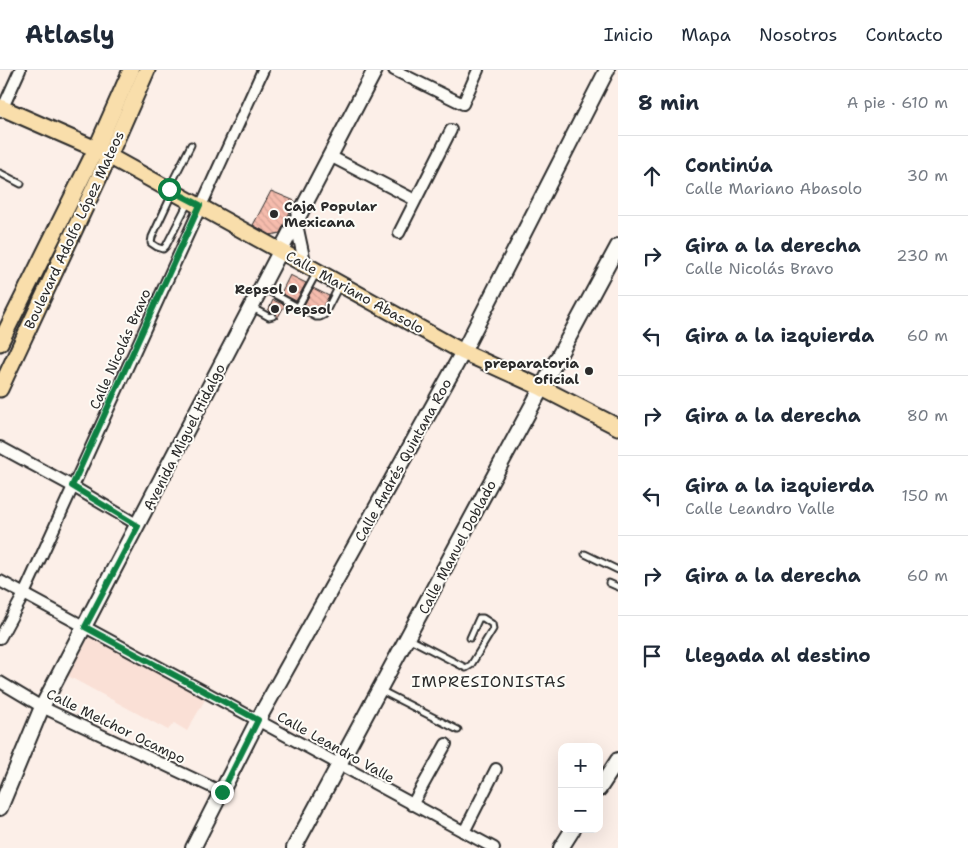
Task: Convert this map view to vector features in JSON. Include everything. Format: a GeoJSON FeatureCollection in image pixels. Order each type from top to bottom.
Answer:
{"type":"FeatureCollection","features":[{"type":"Feature","properties":{"kind":"main road","name":"Boulevard Adolfo López Mateos"},"geometry":{"type":"LineString","coordinates":[[0,389],[102,153],[131,70]]}},
{"type":"Feature","properties":{"kind":"main road","name":"Boulevard Adolfo López Mateos"},"geometry":{"type":"LineString","coordinates":[[0,343],[147,70]]}},
{"type":"Feature","properties":{"kind":"main road","name":"Avenida Miguel Hidalgo"},"geometry":{"type":"LineString","coordinates":[[0,808],[42,707],[375,70]]}},
{"type":"Feature","properties":{"kind":"main road","name":"Calle Andrés Quintana Roo"},"geometry":{"type":"LineString","coordinates":[[193,848],[258,720],[463,352],[607,70]]}},
{"type":"Feature","properties":{"kind":"main road","name":"Calle Mariano Abasolo"},"geometry":{"type":"LineString","coordinates":[[1,109],[102,153],[463,352],[542,388],[618,427]]}},
{"type":"Feature","properties":{"kind":"main road","name":"Calle Manuel Doblado"},"geometry":{"type":"LineString","coordinates":[[294,848],[618,246]]}},
{"type":"Feature","properties":{"kind":"main road"},"geometry":{"type":"LineString","coordinates":[[600,788],[618,760]]}},
{"type":"Feature","properties":{"kind":"main road"},"geometry":{"type":"LineString","coordinates":[[561,848],[570,833]]}},
{"type":"Feature","properties":{"kind":"street"},"geometry":{"type":"LineString","coordinates":[[1,109],[20,70]]}},
{"type":"Feature","properties":{"kind":"street","name":"Calle Nicolás Bravo"},"geometry":{"type":"LineString","coordinates":[[0,638],[24,594],[195,203],[263,70]]}},
{"type":"Feature","properties":{"kind":"street"},"geometry":{"type":"LineString","coordinates":[[394,70],[463,104],[478,70]]}},
{"type":"Feature","properties":{"kind":"street"},"geometry":{"type":"LineString","coordinates":[[399,233],[451,130]]}},
{"type":"Feature","properties":{"kind":"street"},"geometry":{"type":"LineString","coordinates":[[330,156],[415,200]]}},
{"type":"Feature","properties":{"kind":"street"},"geometry":{"type":"LineString","coordinates":[[296,222],[311,267]]}},
{"type":"Feature","properties":{"kind":"street"},"geometry":{"type":"LineString","coordinates":[[0,447],[72,486],[138,526]]}},
{"type":"Feature","properties":{"kind":"street","name":"Calle Leandro Valle"},"geometry":{"type":"LineString","coordinates":[[0,581],[494,848]]}},
{"type":"Feature","properties":{"kind":"street","name":"Calle Melchor Ocampo"},"geometry":{"type":"LineString","coordinates":[[0,682],[42,707],[222,792]]}},
{"type":"Feature","properties":{"kind":"street"},"geometry":{"type":"LineString","coordinates":[[412,805],[446,744]]}},
{"type":"Feature","properties":{"kind":"street"},"geometry":{"type":"LineString","coordinates":[[464,832],[496,769]]}},
{"type":"Feature","properties":{"kind":"lane"},"geometry":{"type":"LineString","coordinates":[[191,145],[171,190],[151,243],[162,249],[166,246],[195,203]]}},
{"type":"Feature","properties":{"kind":"lane"},"geometry":{"type":"LineString","coordinates":[[0,173],[21,184]]}},
{"type":"Feature","properties":{"kind":"lane"},"geometry":{"type":"LineString","coordinates":[[298,307],[311,267]]}},
{"type":"Feature","properties":{"kind":"lane"},"geometry":{"type":"LineString","coordinates":[[262,287],[281,301],[320,317],[324,315],[340,283]]}},
{"type":"Feature","properties":{"kind":"lane"},"geometry":{"type":"LineString","coordinates":[[251,307],[270,317],[273,316]]}},
{"type":"Feature","properties":{"kind":"lane"},"geometry":{"type":"LineString","coordinates":[[586,554],[618,570]]}},
{"type":"Feature","properties":{"kind":"lane"},"geometry":{"type":"LineString","coordinates":[[609,582],[618,587]]}},
{"type":"Feature","properties":{"kind":"lane"},"geometry":{"type":"LineString","coordinates":[[408,638],[466,668],[471,665],[493,629],[492,624],[483,618],[478,618],[470,638]]}},
{"type":"Feature","properties":{"kind":"lane"},"geometry":{"type":"LineString","coordinates":[[380,690],[458,730]]}},
{"type":"Feature","properties":{"kind":"shaded area"},"geometry":{"type":"Polygon","coordinates":[[[90,635],[206,698],[187,731],[174,723],[168,730],[68,676],[90,635]]]}},
{"type":"Feature","properties":{"kind":"building","name":"Caja Popular Mexicana"},"geometry":{"type":"Polygon","coordinates":[[[271,191],[295,201],[280,233],[271,235],[253,225],[271,191]]]}},
{"type":"Feature","properties":{"kind":"building","name":"Repsol"},"geometry":{"type":"Polygon","coordinates":[[[290,275],[306,283],[296,301],[281,293],[290,275]]]}},
{"type":"Feature","properties":{"kind":"building","name":"Repsol"},"geometry":{"type":"Polygon","coordinates":[[[313,288],[329,296],[319,313],[304,305],[313,288]]]}},
{"type":"Feature","properties":{"kind":"building","name":"Pepsol"},"geometry":{"type":"Polygon","coordinates":[[[273,300],[285,305],[277,319],[276,313],[268,311],[273,300]]]}},
{"type":"Feature","properties":{"kind":"place","name":"Caja Popular Mexicana"},"geometry":{"type":"Point","coordinates":[274,214]}},
{"type":"Feature","properties":{"kind":"place","name":"Repsol"},"geometry":{"type":"Point","coordinates":[293,289]}},
{"type":"Feature","properties":{"kind":"place","name":"Pepsol"},"geometry":{"type":"Point","coordinates":[275,309]}},
{"type":"Feature","properties":{"kind":"place","name":"preparatoria oficial"},"geometry":{"type":"Point","coordinates":[589,371]}},
{"type":"Feature","properties":{"kind":"district","name":"IMPRESIONISTAS"},"geometry":{"type":"Point","coordinates":[489,681]}},
{"type":"Feature","properties":{"kind":"route"},"geometry":{"type":"LineString","coordinates":[[169,189],[200,205],[72,486],[138,526],[85,627],[258,720],[222,792]]}}]}
